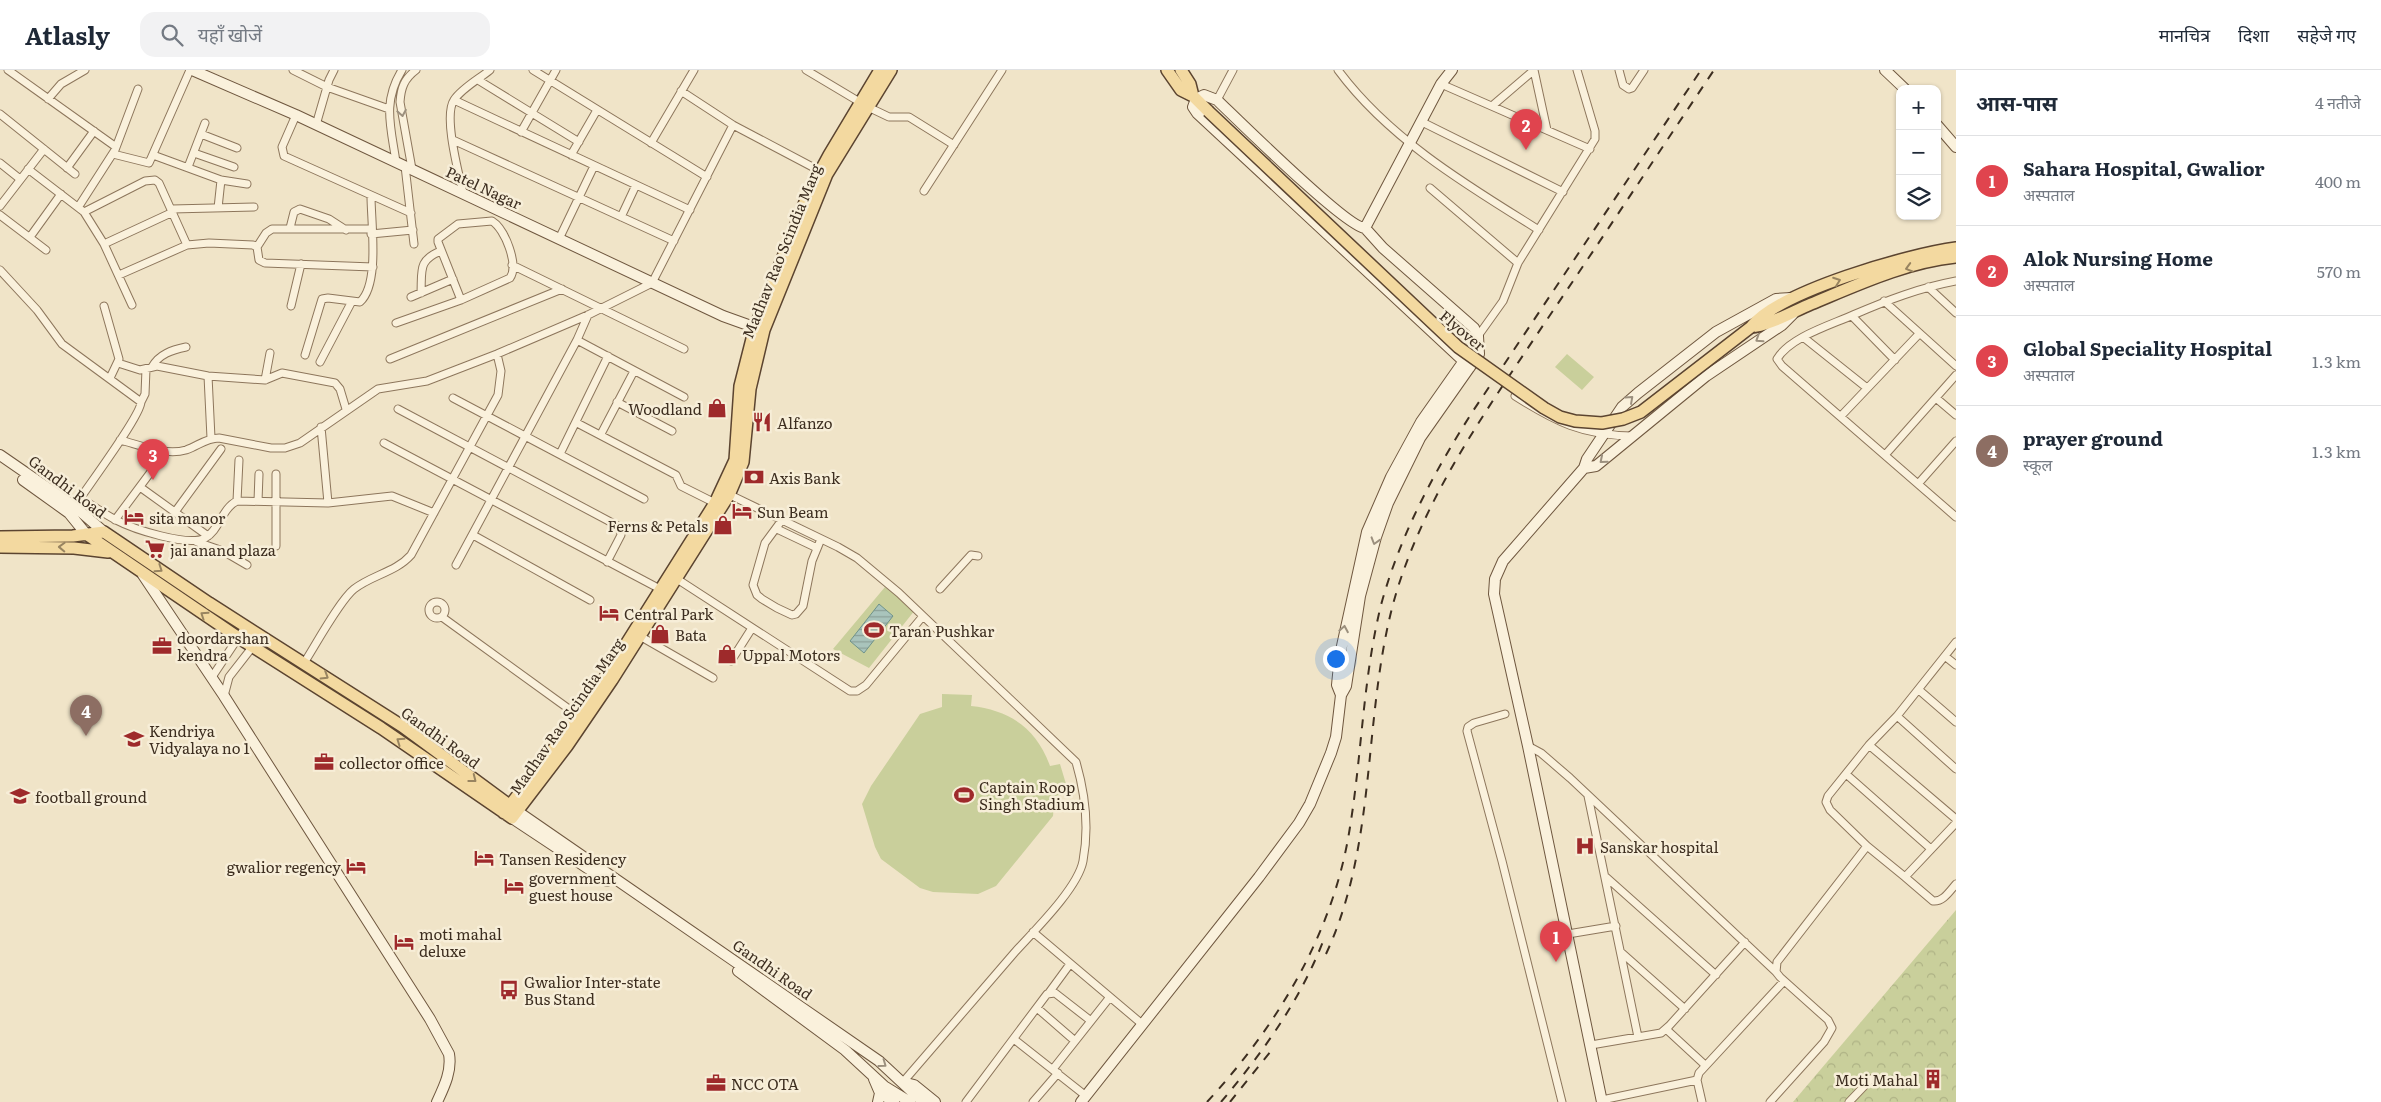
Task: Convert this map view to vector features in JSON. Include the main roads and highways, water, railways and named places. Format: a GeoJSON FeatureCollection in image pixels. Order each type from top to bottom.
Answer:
{"type":"FeatureCollection","features":[{"type":"Feature","properties":{"kind":"main road","name":"Patel Nagar"},"geometry":{"type":"LineString","coordinates":[[191,70],[296,115],[723,316],[759,329]]}},
{"type":"Feature","properties":{"kind":"main road","name":"Madhav Rao Scindia Marg"},"geometry":{"type":"LineString","coordinates":[[511,812],[581,718],[637,634],[743,462],[750,389],[759,329],[823,173],[864,104],[880,70]]}},
{"type":"Feature","properties":{"kind":"main road","name":"Madhav Rao Scindia Marg"},"geometry":{"type":"LineString","coordinates":[[864,104],[891,70]]}},
{"type":"Feature","properties":{"kind":"main road","name":"Flyover"},"geometry":{"type":"LineString","coordinates":[[1167,70],[1181,90],[1194,97],[1452,341],[1528,397],[1560,417],[1575,422],[1602,423],[1624,419],[1641,412],[1751,326],[1762,326],[1781,310],[1791,298],[1891,262],[1929,251],[1956,248]]}},
{"type":"Feature","properties":{"kind":"main road"},"geometry":{"type":"LineString","coordinates":[[1181,70],[1190,84],[1194,97],[1193,107],[1197,113],[1466,364]]}},
{"type":"Feature","properties":{"kind":"main road"},"geometry":{"type":"LineString","coordinates":[[1365,228],[1441,84],[1452,70]]}},
{"type":"Feature","properties":{"kind":"main road"},"geometry":{"type":"LineString","coordinates":[[1885,70],[1901,85]]}},
{"type":"Feature","properties":{"kind":"main road"},"geometry":{"type":"LineString","coordinates":[[1084,1099],[1260,877],[1299,823],[1313,796],[1336,737],[1341,695],[1337,685],[1340,655],[1367,532],[1391,477],[1420,422],[1466,364],[1472,350],[1479,341],[1467,320],[1383,248],[1365,228],[1357,227],[1332,206],[1217,100],[1204,95],[1194,97]]}},
{"type":"Feature","properties":{"kind":"main road"},"geometry":{"type":"LineString","coordinates":[[1941,130],[1956,147]]}},
{"type":"Feature","properties":{"kind":"main road","name":"Flyover"},"geometry":{"type":"LineString","coordinates":[[1781,310],[1798,310],[1875,277],[1956,257]]}},
{"type":"Feature","properties":{"kind":"main road"},"geometry":{"type":"LineString","coordinates":[[1602,1101],[1528,746],[1503,640],[1494,594],[1495,579],[1503,561],[1584,468],[1587,458],[1628,400],[1716,332],[1776,299],[1791,298]]}},
{"type":"Feature","properties":{"kind":"main road"},"geometry":{"type":"LineString","coordinates":[[1584,468],[1596,466],[1706,376],[1782,324],[1798,310]]}},
{"type":"Feature","properties":{"kind":"main road","name":"Gandhi Road"},"geometry":{"type":"LineString","coordinates":[[0,455],[77,502],[104,532],[261,636],[402,726],[489,791],[511,812],[769,984],[861,1050],[888,1067],[903,1082]]}},
{"type":"Feature","properties":{"kind":"main road","name":"Gandhi Road"},"geometry":{"type":"LineString","coordinates":[[0,463],[69,513],[82,530]]}},
{"type":"Feature","properties":{"kind":"main road","name":"Madhav Rao Scindia Marg"},"geometry":{"type":"LineString","coordinates":[[637,634],[660,589],[674,576],[714,503],[725,493]]}},
{"type":"Feature","properties":{"kind":"main road"},"geometry":{"type":"LineString","coordinates":[[82,530],[143,575],[511,812],[799,1014],[845,1050],[873,1077],[916,1101]]}},
{"type":"Feature","properties":{"kind":"main road"},"geometry":{"type":"LineString","coordinates":[[0,537],[82,530],[104,532]]}},
{"type":"Feature","properties":{"kind":"main road"},"geometry":{"type":"LineString","coordinates":[[0,547],[74,548],[110,552],[130,549]]}},
{"type":"Feature","properties":{"kind":"main road"},"geometry":{"type":"LineString","coordinates":[[143,575],[224,696],[430,1019],[449,1054],[450,1068],[437,1102]]}},
{"type":"Feature","properties":{"kind":"main road","name":"Madhav Rao Scindia Marg"},"geometry":{"type":"LineString","coordinates":[[511,812],[526,784],[581,718]]}},
{"type":"Feature","properties":{"kind":"main road"},"geometry":{"type":"LineString","coordinates":[[489,791],[508,793],[526,784]]}},
{"type":"Feature","properties":{"kind":"main road"},"geometry":{"type":"LineString","coordinates":[[873,1077],[879,1098],[894,1102]]}},
{"type":"Feature","properties":{"kind":"main road"},"geometry":{"type":"LineString","coordinates":[[903,1082],[916,1101]]}},
{"type":"Feature","properties":{"kind":"main road"},"geometry":{"type":"LineString","coordinates":[[903,1082],[914,1085],[935,1102]]}},
{"type":"Feature","properties":{"kind":"main road"},"geometry":{"type":"LineString","coordinates":[[901,1102],[916,1101]]}},
{"type":"Feature","properties":{"kind":"water"},"geometry":{"type":"Polygon","coordinates":[[[879,604],[893,616],[864,653],[850,641],[879,604]]]}},
{"type":"Feature","properties":{"kind":"railway"},"geometry":{"type":"LineString","coordinates":[[1207,1102],[1233,1072],[1279,1009],[1299,975],[1331,903],[1342,866],[1350,827],[1366,688],[1375,632],[1389,579],[1408,529],[1445,457],[1473,411],[1701,70]]}},
{"type":"Feature","properties":{"kind":"railway"},"geometry":{"type":"LineString","coordinates":[[1326,954],[1343,910],[1355,864],[1363,818],[1386,632],[1398,587],[1411,551],[1443,483],[1481,419],[1714,70]]}},
{"type":"Feature","properties":{"kind":"railway"},"geometry":{"type":"LineString","coordinates":[[1221,1102],[1266,1045],[1292,1005],[1304,984],[1324,939]]}},
{"type":"Feature","properties":{"kind":"railway"},"geometry":{"type":"LineString","coordinates":[[1230,1102],[1271,1051]]}},
{"type":"Feature","properties":{"kind":"place","name":"Alok Nursing Home"},"geometry":{"type":"Point","coordinates":[1526,150]}},
{"type":"Feature","properties":{"kind":"place","name":"Woodland"},"geometry":{"type":"Point","coordinates":[717,408]}},
{"type":"Feature","properties":{"kind":"place","name":"Alfanzo"},"geometry":{"type":"Point","coordinates":[762,422]}},
{"type":"Feature","properties":{"kind":"place","name":"Axis Bank"},"geometry":{"type":"Point","coordinates":[754,477]}},
{"type":"Feature","properties":{"kind":"place","name":"Global Speciality Hospital"},"geometry":{"type":"Point","coordinates":[153,480]}},
{"type":"Feature","properties":{"kind":"place","name":"Sun Beam"},"geometry":{"type":"Point","coordinates":[742,511]}},
{"type":"Feature","properties":{"kind":"place","name":"sita manor"},"geometry":{"type":"Point","coordinates":[134,517]}},
{"type":"Feature","properties":{"kind":"place","name":"Ferns & Petals"},"geometry":{"type":"Point","coordinates":[723,525]}},
{"type":"Feature","properties":{"kind":"place","name":"jai anand plaza"},"geometry":{"type":"Point","coordinates":[155,549]}},
{"type":"Feature","properties":{"kind":"place","name":"Central Park"},"geometry":{"type":"Point","coordinates":[609,613]}},
{"type":"Feature","properties":{"kind":"place","name":"Taran Pushkar"},"geometry":{"type":"Point","coordinates":[874,630]}},
{"type":"Feature","properties":{"kind":"place","name":"Bata"},"geometry":{"type":"Point","coordinates":[660,634]}},
{"type":"Feature","properties":{"kind":"place","name":"doordarshan kendra"},"geometry":{"type":"Point","coordinates":[162,646]}},
{"type":"Feature","properties":{"kind":"place","name":"Uppal Motors"},"geometry":{"type":"Point","coordinates":[727,654]}},
{"type":"Feature","properties":{"kind":"place","name":"prayer ground"},"geometry":{"type":"Point","coordinates":[86,736]}},
{"type":"Feature","properties":{"kind":"place","name":"Kendriya Vidyalaya no 1"},"geometry":{"type":"Point","coordinates":[134,739]}},
{"type":"Feature","properties":{"kind":"place","name":"collector office"},"geometry":{"type":"Point","coordinates":[324,762]}},
{"type":"Feature","properties":{"kind":"place","name":"Captain Roop Singh Stadium"},"geometry":{"type":"Point","coordinates":[964,795]}},
{"type":"Feature","properties":{"kind":"place","name":"football ground"},"geometry":{"type":"Point","coordinates":[20,796]}},
{"type":"Feature","properties":{"kind":"place","name":"Sanskar hospital"},"geometry":{"type":"Point","coordinates":[1585,846]}},
{"type":"Feature","properties":{"kind":"place","name":"Tansen Residency"},"geometry":{"type":"Point","coordinates":[484,858]}},
{"type":"Feature","properties":{"kind":"place","name":"gwalior regency"},"geometry":{"type":"Point","coordinates":[356,866]}},
{"type":"Feature","properties":{"kind":"place","name":"government guest house"},"geometry":{"type":"Point","coordinates":[514,886]}},
{"type":"Feature","properties":{"kind":"place","name":"moti mahal deluxe"},"geometry":{"type":"Point","coordinates":[404,942]}},
{"type":"Feature","properties":{"kind":"place","name":"Sahara Hospital, Gwalior"},"geometry":{"type":"Point","coordinates":[1556,962]}},
{"type":"Feature","properties":{"kind":"place","name":"Gwalior Inter-state Bus Stand"},"geometry":{"type":"Point","coordinates":[509,990]}},
{"type":"Feature","properties":{"kind":"place","name":"Moti Mahal"},"geometry":{"type":"Point","coordinates":[1933,1079]}},
{"type":"Feature","properties":{"kind":"place","name":"NCC OTA"},"geometry":{"type":"Point","coordinates":[716,1083]}}]}
